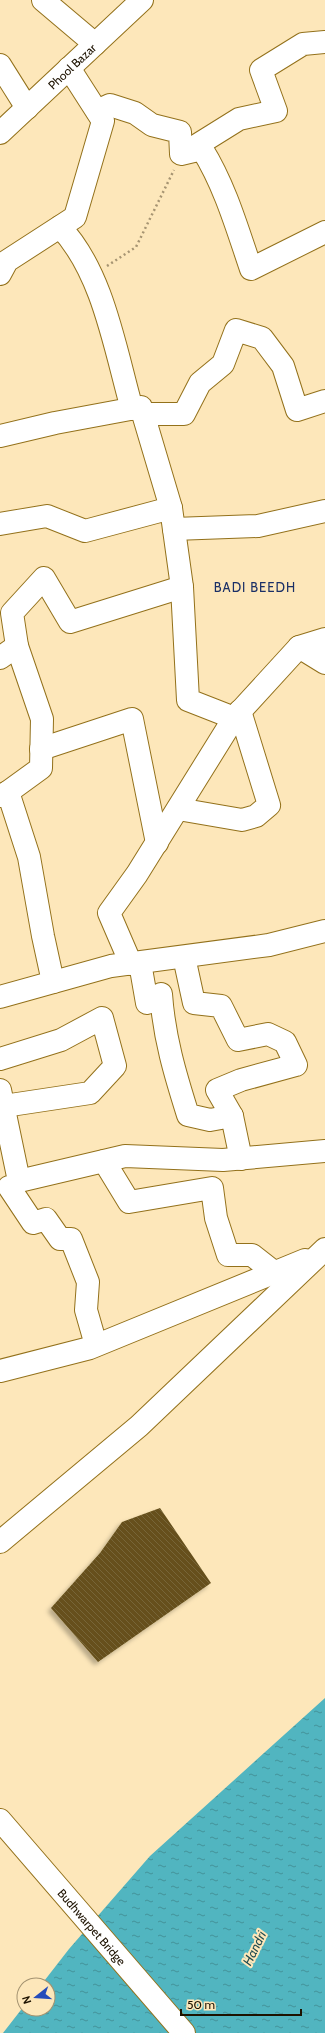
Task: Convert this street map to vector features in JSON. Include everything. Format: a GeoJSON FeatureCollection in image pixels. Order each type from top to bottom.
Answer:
{"type":"FeatureCollection","features":[{"type":"Feature","properties":{"kind":"street"},"geometry":{"type":"LineString","coordinates":[[43,0],[95,44]]}},
{"type":"Feature","properties":{"kind":"street","name":"Phool Bazar"},"geometry":{"type":"LineString","coordinates":[[0,133],[142,0]]}},
{"type":"Feature","properties":{"kind":"street"},"geometry":{"type":"LineString","coordinates":[[181,154],[239,119],[276,111],[261,70],[302,44],[325,42]]}},
{"type":"Feature","properties":{"kind":"street"},"geometry":{"type":"LineString","coordinates":[[0,274],[7,261],[75,217],[103,121],[69,68]]}},
{"type":"Feature","properties":{"kind":"street"},"geometry":{"type":"LineString","coordinates":[[3,76],[27,108]]}},
{"type":"Feature","properties":{"kind":"street"},"geometry":{"type":"LineString","coordinates":[[97,111],[110,105],[135,113],[152,124],[180,132],[181,154]]}},
{"type":"Feature","properties":{"kind":"street"},"geometry":{"type":"LineString","coordinates":[[181,154],[202,149],[212,165],[227,197],[251,269],[325,232]]}},
{"type":"Feature","properties":{"kind":"street"},"geometry":{"type":"LineString","coordinates":[[60,227],[74,242],[93,275],[172,519],[182,587],[188,700],[237,714]]}},
{"type":"Feature","properties":{"kind":"street"},"geometry":{"type":"LineString","coordinates":[[0,436],[54,423],[138,412],[184,414],[200,383],[223,364],[236,330],[262,338],[283,366],[297,410],[325,401]]}},
{"type":"Feature","properties":{"kind":"street"},"geometry":{"type":"LineString","coordinates":[[0,524],[47,516],[85,531],[172,519],[258,526],[325,511]]}},
{"type":"Feature","properties":{"kind":"street"},"geometry":{"type":"LineString","coordinates":[[54,982],[43,936],[29,857],[4,794],[41,768],[42,719],[17,646],[12,613],[44,578],[70,622],[182,587]]}},
{"type":"Feature","properties":{"kind":"street"},"geometry":{"type":"LineString","coordinates":[[232,1116],[210,1120],[188,1115],[172,1065],[163,1026],[161,994],[146,1003],[136,963],[109,912],[157,843],[237,714],[299,647],[325,639]]}},
{"type":"Feature","properties":{"kind":"street"},"geometry":{"type":"LineString","coordinates":[[0,658],[17,646]]}},
{"type":"Feature","properties":{"kind":"street"},"geometry":{"type":"LineString","coordinates":[[299,647],[325,663]]}},
{"type":"Feature","properties":{"kind":"street"},"geometry":{"type":"LineString","coordinates":[[178,809],[242,820],[256,816],[269,805],[237,714]]}},
{"type":"Feature","properties":{"kind":"street"},"geometry":{"type":"LineString","coordinates":[[41,749],[132,719],[157,843]]}},
{"type":"Feature","properties":{"kind":"street"},"geometry":{"type":"LineString","coordinates":[[0,997],[112,966],[269,946],[325,931]]}},
{"type":"Feature","properties":{"kind":"street"},"geometry":{"type":"LineString","coordinates":[[184,957],[194,1003],[221,1006],[238,1040],[268,1034],[285,1042],[296,1065],[241,1080],[217,1090],[232,1116],[241,1159]]}},
{"type":"Feature","properties":{"kind":"street"},"geometry":{"type":"LineString","coordinates":[[0,1059],[61,1040],[102,1018],[115,1066],[90,1093],[2,1098],[9,1187],[33,1222],[46,1219],[60,1239],[71,1240],[88,1282],[86,1310],[96,1345]]}},
{"type":"Feature","properties":{"kind":"street"},"geometry":{"type":"LineString","coordinates":[[9,1187],[125,1156],[223,1160],[325,1151]]}},
{"type":"Feature","properties":{"kind":"street"},"geometry":{"type":"LineString","coordinates":[[104,1161],[129,1202],[212,1188],[216,1218],[228,1255],[252,1256],[275,1273]]}},
{"type":"Feature","properties":{"kind":"street"},"geometry":{"type":"LineString","coordinates":[[0,1371],[96,1345],[275,1273],[321,1252]]}},
{"type":"Feature","properties":{"kind":"street"},"geometry":{"type":"LineString","coordinates":[[0,1542],[139,1426],[321,1252]]}},
{"type":"Feature","properties":{"kind":"street","name":"Budhwarpet Bridge"},"geometry":{"type":"LineString","coordinates":[[0,1820],[184,2033]]}},
{"type":"Feature","properties":{"kind":"path"},"geometry":{"type":"LineString","coordinates":[[93,275],[136,247],[181,154]]}},
{"type":"Feature","properties":{"kind":"water","name":"Handri"},"geometry":{"type":"Polygon","coordinates":[[[325,1698],[325,2033],[3,2033],[16,2016],[56,2017],[56,1977],[47,1977],[69,1949],[150,1856],[325,1698]]]}},
{"type":"Feature","properties":{"kind":"building"},"geometry":{"type":"Polygon","coordinates":[[[160,1508],[211,1583],[98,1662],[51,1608],[100,1553],[122,1522],[160,1508]]]}},
{"type":"Feature","properties":{"kind":"district","name":"BADI BEEDH"},"geometry":{"type":"Point","coordinates":[255,587]}}]}
